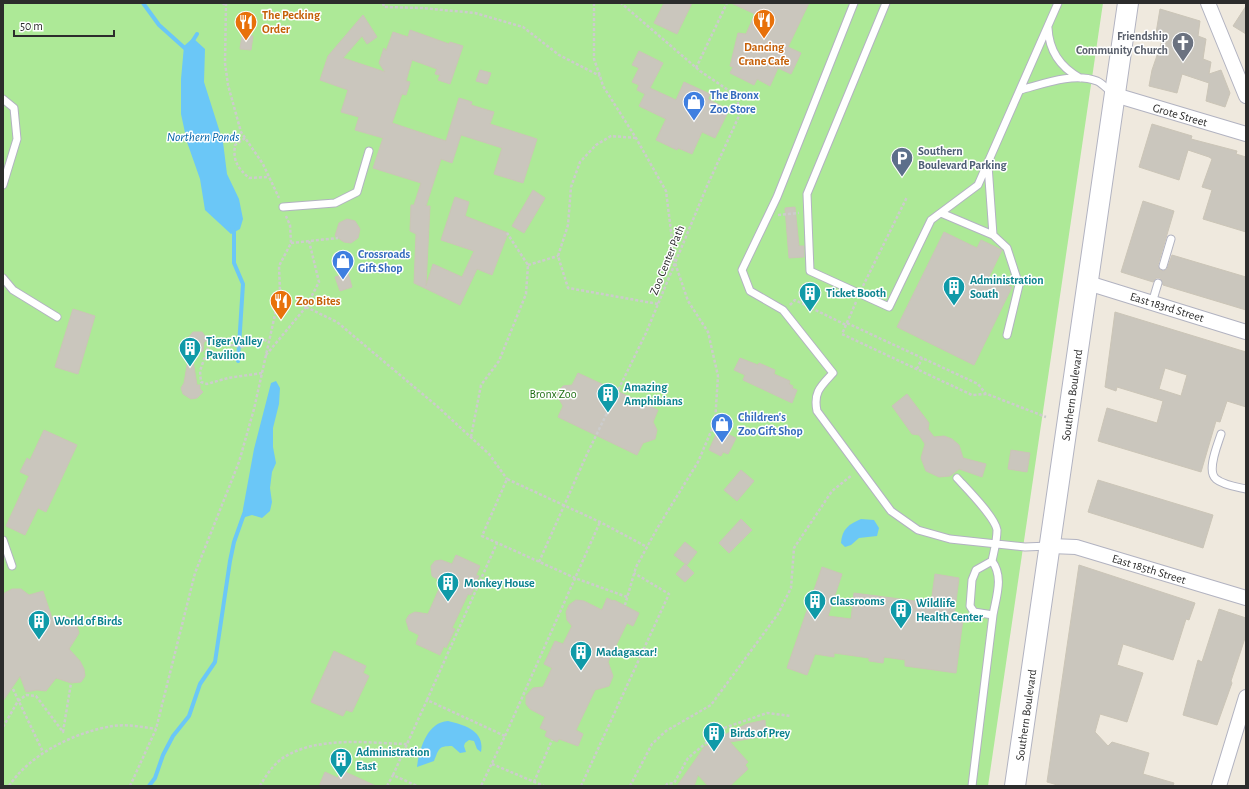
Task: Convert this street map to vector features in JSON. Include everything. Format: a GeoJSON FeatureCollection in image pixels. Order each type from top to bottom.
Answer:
{"type":"FeatureCollection","features":[{"type":"Feature","properties":{"kind":"main road","name":"Southern Boulevard"},"geometry":{"type":"LineString","coordinates":[[1015,786],[1051,546],[1128,3]]}},
{"type":"Feature","properties":{"kind":"street"},"geometry":{"type":"LineString","coordinates":[[1208,3],[1246,96]]}},
{"type":"Feature","properties":{"kind":"street","name":"Grote Street"},"geometry":{"type":"LineString","coordinates":[[1115,95],[1246,134]]}},
{"type":"Feature","properties":{"kind":"street","name":"East 183rd Street"},"geometry":{"type":"LineString","coordinates":[[1088,283],[1246,332]]}},
{"type":"Feature","properties":{"kind":"street","name":"East 185th Street"},"geometry":{"type":"LineString","coordinates":[[1051,546],[1076,547],[1246,598]]}},
{"type":"Feature","properties":{"kind":"street"},"geometry":{"type":"LineString","coordinates":[[1219,786],[1246,697]]}},
{"type":"Feature","properties":{"kind":"lane"},"geometry":{"type":"LineString","coordinates":[[854,3],[821,89],[769,215],[742,270],[750,291],[783,310],[834,373],[820,387],[815,400],[817,411],[891,511],[918,530],[950,539],[1024,548],[1051,546]]}},
{"type":"Feature","properties":{"kind":"lane"},"geometry":{"type":"LineString","coordinates":[[886,3],[806,194],[810,271],[889,307],[931,220],[978,185],[1058,3]]}},
{"type":"Feature","properties":{"kind":"lane"},"geometry":{"type":"LineString","coordinates":[[1048,26],[1049,42],[1057,60],[1068,72],[1080,78]]}},
{"type":"Feature","properties":{"kind":"lane"},"geometry":{"type":"LineString","coordinates":[[1020,90],[1059,80],[1080,78],[1098,81],[1115,95]]}},
{"type":"Feature","properties":{"kind":"lane"},"geometry":{"type":"LineString","coordinates":[[3,99],[14,108],[16,139],[3,185]]}},
{"type":"Feature","properties":{"kind":"lane"},"geometry":{"type":"LineString","coordinates":[[283,207],[335,203],[357,192],[369,151]]}},
{"type":"Feature","properties":{"kind":"lane"},"geometry":{"type":"LineString","coordinates":[[988,162],[993,236]]}},
{"type":"Feature","properties":{"kind":"lane"},"geometry":{"type":"LineString","coordinates":[[941,213],[993,236],[1007,248],[1019,285],[1007,335]]}},
{"type":"Feature","properties":{"kind":"lane"},"geometry":{"type":"LineString","coordinates":[[1163,266],[1171,239]]}},
{"type":"Feature","properties":{"kind":"lane"},"geometry":{"type":"LineString","coordinates":[[3,278],[13,290],[57,317]]}},
{"type":"Feature","properties":{"kind":"lane"},"geometry":{"type":"LineString","coordinates":[[1152,303],[1158,283]]}},
{"type":"Feature","properties":{"kind":"lane"},"geometry":{"type":"LineString","coordinates":[[1221,434],[1211,467],[1213,475],[1216,480],[1246,489]]}},
{"type":"Feature","properties":{"kind":"lane"},"geometry":{"type":"LineString","coordinates":[[957,478],[990,517],[997,529],[996,544],[992,561],[976,570],[972,580],[970,606],[974,612],[993,615]]}},
{"type":"Feature","properties":{"kind":"lane"},"geometry":{"type":"LineString","coordinates":[[3,540],[12,566]]}},
{"type":"Feature","properties":{"kind":"lane"},"geometry":{"type":"LineString","coordinates":[[972,786],[999,577],[998,568],[992,561]]}},
{"type":"Feature","properties":{"kind":"path"},"geometry":{"type":"LineString","coordinates":[[130,786],[156,729],[195,573],[239,462],[262,373],[280,292],[279,266],[291,243],[290,225],[283,207],[263,164],[241,132],[228,85],[225,63],[226,4],[222,3]]}},
{"type":"Feature","properties":{"kind":"path"},"geometry":{"type":"LineString","coordinates":[[383,3],[384,7],[422,8],[475,13],[523,27],[559,55],[600,76]]}},
{"type":"Feature","properties":{"kind":"path"},"geometry":{"type":"LineString","coordinates":[[594,3],[594,59],[603,86],[636,138],[666,191],[675,263],[688,301],[708,332],[718,376],[715,422],[698,462],[647,547],[634,573],[625,605]]}},
{"type":"Feature","properties":{"kind":"path","name":"Zoo Center Path"},"geometry":{"type":"LineString","coordinates":[[539,562],[587,454],[646,333],[707,186],[739,116],[740,109],[734,94],[696,68],[621,3]]}},
{"type":"Feature","properties":{"kind":"path"},"geometry":{"type":"LineString","coordinates":[[696,68],[727,3]]}},
{"type":"Feature","properties":{"kind":"path"},"geometry":{"type":"LineString","coordinates":[[636,138],[611,136],[596,145],[580,162],[572,187],[568,225],[558,256],[568,288],[658,304]]}},
{"type":"Feature","properties":{"kind":"path"},"geometry":{"type":"LineString","coordinates":[[245,138],[235,144],[234,153],[237,168],[249,178],[269,177]]}},
{"type":"Feature","properties":{"kind":"path"},"geometry":{"type":"LineString","coordinates":[[907,197],[859,293],[842,334],[972,395],[987,394],[1046,417]]}},
{"type":"Feature","properties":{"kind":"path"},"geometry":{"type":"LineString","coordinates":[[769,215],[808,213]]}},
{"type":"Feature","properties":{"kind":"path"},"geometry":{"type":"LineString","coordinates":[[471,437],[482,385],[499,361],[526,294],[528,265],[507,233]]}},
{"type":"Feature","properties":{"kind":"path"},"geometry":{"type":"LineString","coordinates":[[291,243],[338,238]]}},
{"type":"Feature","properties":{"kind":"path"},"geometry":{"type":"LineString","coordinates":[[266,355],[306,307],[319,282],[309,241]]}},
{"type":"Feature","properties":{"kind":"path"},"geometry":{"type":"LineString","coordinates":[[528,265],[558,256]]}},
{"type":"Feature","properties":{"kind":"path"},"geometry":{"type":"LineString","coordinates":[[783,310],[795,300],[978,384],[987,394]]}},
{"type":"Feature","properties":{"kind":"path"},"geometry":{"type":"LineString","coordinates":[[306,307],[337,322],[432,402],[489,454],[507,479],[564,507],[600,522],[647,547]]}},
{"type":"Feature","properties":{"kind":"path"},"geometry":{"type":"LineString","coordinates":[[262,373],[228,378],[207,384],[201,382],[200,371],[209,345],[217,340],[237,347],[242,347],[262,339],[269,342]]}},
{"type":"Feature","properties":{"kind":"path"},"geometry":{"type":"LineString","coordinates":[[917,369],[922,358]]}},
{"type":"Feature","properties":{"kind":"path"},"geometry":{"type":"LineString","coordinates":[[630,786],[652,744],[666,731],[711,706],[778,614],[791,588],[794,548],[832,491],[860,469]]}},
{"type":"Feature","properties":{"kind":"path"},"geometry":{"type":"LineString","coordinates":[[507,479],[482,536],[575,578],[627,597]]}},
{"type":"Feature","properties":{"kind":"path"},"geometry":{"type":"LineString","coordinates":[[480,786],[505,736],[600,522]]}},
{"type":"Feature","properties":{"kind":"path"},"geometry":{"type":"LineString","coordinates":[[387,786],[497,543]]}},
{"type":"Feature","properties":{"kind":"path"},"geometry":{"type":"LineString","coordinates":[[582,786],[669,594],[634,573]]}},
{"type":"Feature","properties":{"kind":"path"},"geometry":{"type":"LineString","coordinates":[[3,727],[18,701],[26,695],[36,696],[63,732],[71,683]]}},
{"type":"Feature","properties":{"kind":"path"},"geometry":{"type":"LineString","coordinates":[[13,689],[43,752]]}},
{"type":"Feature","properties":{"kind":"path"},"geometry":{"type":"LineString","coordinates":[[427,700],[505,736]]}},
{"type":"Feature","properties":{"kind":"path"},"geometry":{"type":"LineString","coordinates":[[666,786],[667,784],[674,782],[688,758],[724,728],[767,713],[791,716]]}},
{"type":"Feature","properties":{"kind":"path"},"geometry":{"type":"LineString","coordinates":[[8,786],[18,772],[43,752],[100,729],[114,726],[156,729]]}},
{"type":"Feature","properties":{"kind":"path"},"geometry":{"type":"LineString","coordinates":[[534,782],[552,740]]}},
{"type":"Feature","properties":{"kind":"path"},"geometry":{"type":"LineString","coordinates":[[260,786],[271,770],[285,756],[312,745],[342,743],[407,744]]}},
{"type":"Feature","properties":{"kind":"path"},"geometry":{"type":"LineString","coordinates":[[492,764],[544,786]]}},
{"type":"Feature","properties":{"kind":"path"},"geometry":{"type":"LineString","coordinates":[[393,775],[417,786]]}},
{"type":"Feature","properties":{"kind":"green space","name":"Bronx Zoo"},"geometry":{"type":"Polygon","coordinates":[[[3,3],[1103,3],[988,786],[3,786],[3,3]]]}},
{"type":"Feature","properties":{"kind":"water","name":"Northern Ponds"},"geometry":{"type":"Polygon","coordinates":[[[193,38],[205,49],[204,82],[223,142],[227,174],[239,199],[243,219],[240,229],[231,234],[205,210],[200,179],[187,142],[181,114],[181,79],[184,46],[193,38]]]}},
{"type":"Feature","properties":{"kind":"water"},"geometry":{"type":"Polygon","coordinates":[[[276,381],[280,388],[279,404],[273,428],[273,447],[276,463],[272,472],[270,488],[272,502],[270,511],[262,518],[252,515],[242,518],[254,449],[271,383],[276,381]]]}},
{"type":"Feature","properties":{"kind":"water"},"geometry":{"type":"Polygon","coordinates":[[[861,519],[874,520],[879,528],[877,536],[859,538],[851,545],[845,547],[841,543],[843,534],[850,525],[861,519]]]}},
{"type":"Feature","properties":{"kind":"water"},"geometry":{"type":"Polygon","coordinates":[[[448,721],[467,727],[477,734],[480,739],[481,752],[477,749],[474,741],[469,740],[464,746],[466,752],[460,753],[452,746],[444,747],[438,751],[434,761],[417,767],[422,745],[429,732],[435,726],[448,721]]]}},
{"type":"Feature","properties":{"kind":"building"},"geometry":{"type":"Polygon","coordinates":[[[664,3],[692,3],[677,34],[654,23],[664,3]]]}},
{"type":"Feature","properties":{"kind":"building","name":"Dancing Crane Cafe"},"geometry":{"type":"Polygon","coordinates":[[[731,3],[809,3],[788,47],[801,53],[791,74],[778,68],[770,86],[757,79],[754,85],[730,73],[733,67],[730,66],[738,33],[746,34],[755,14],[731,3]]]}},
{"type":"Feature","properties":{"kind":"building"},"geometry":{"type":"Polygon","coordinates":[[[1246,6],[1246,34],[1233,26],[1246,6]]]}},
{"type":"Feature","properties":{"kind":"building"},"geometry":{"type":"Polygon","coordinates":[[[1160,9],[1200,21],[1198,36],[1206,39],[1203,59],[1211,62],[1209,74],[1221,70],[1230,93],[1225,107],[1206,101],[1209,83],[1182,74],[1177,93],[1149,86],[1152,70],[1162,41],[1155,39],[1160,9]]]}},
{"type":"Feature","properties":{"kind":"building"},"geometry":{"type":"Polygon","coordinates":[[[363,15],[377,37],[367,44],[362,36],[343,58],[385,72],[379,63],[384,48],[386,51],[393,32],[408,37],[410,30],[449,44],[450,42],[463,46],[450,84],[438,80],[440,75],[435,74],[437,69],[412,60],[406,81],[410,82],[406,95],[402,94],[392,123],[446,141],[459,98],[472,102],[471,105],[494,112],[490,124],[537,139],[523,183],[494,174],[502,148],[461,135],[452,163],[441,159],[426,206],[430,206],[426,286],[433,264],[462,277],[474,251],[441,240],[455,197],[469,202],[465,216],[508,233],[492,275],[477,269],[460,305],[414,283],[416,234],[410,231],[411,205],[414,205],[421,183],[373,168],[383,138],[355,130],[359,117],[341,112],[348,90],[320,80],[328,56],[363,15]]]}},
{"type":"Feature","properties":{"kind":"building","name":"The Pecking Order"},"geometry":{"type":"Polygon","coordinates":[[[242,35],[253,36],[251,50],[240,49],[242,35]]]}},
{"type":"Feature","properties":{"kind":"building","name":"The Bronx Zoo Store"},"geometry":{"type":"Polygon","coordinates":[[[639,51],[663,63],[650,88],[676,100],[684,82],[710,94],[708,99],[727,109],[725,112],[727,114],[715,138],[702,132],[692,154],[678,148],[677,150],[656,140],[666,119],[639,106],[645,94],[637,90],[639,85],[632,82],[639,68],[632,65],[639,51]]]}},
{"type":"Feature","properties":{"kind":"building"},"geometry":{"type":"Polygon","coordinates":[[[480,70],[491,73],[487,84],[476,81],[480,70]]]}},
{"type":"Feature","properties":{"kind":"building"},"geometry":{"type":"Polygon","coordinates":[[[1152,124],[1192,136],[1191,139],[1237,151],[1236,154],[1246,157],[1246,232],[1203,219],[1212,190],[1202,187],[1212,159],[1209,157],[1188,150],[1179,180],[1139,167],[1152,124]]]}},
{"type":"Feature","properties":{"kind":"building"},"geometry":{"type":"Polygon","coordinates":[[[533,190],[545,198],[524,233],[512,226],[533,190]]]}},
{"type":"Feature","properties":{"kind":"building"},"geometry":{"type":"Polygon","coordinates":[[[1143,201],[1174,211],[1158,265],[1160,270],[1164,271],[1167,269],[1172,255],[1246,277],[1246,310],[1163,285],[1160,278],[1156,278],[1153,282],[1121,272],[1143,201]]]}},
{"type":"Feature","properties":{"kind":"building"},"geometry":{"type":"Polygon","coordinates":[[[795,207],[799,246],[804,246],[804,257],[789,258],[785,208],[795,207]]]}},
{"type":"Feature","properties":{"kind":"building"},"geometry":{"type":"Polygon","coordinates":[[[347,219],[355,221],[360,229],[358,238],[351,243],[344,242],[335,236],[339,223],[347,219]]]}},
{"type":"Feature","properties":{"kind":"building","name":"Administration South"},"geometry":{"type":"Polygon","coordinates":[[[944,232],[977,248],[981,240],[1002,250],[989,277],[1012,287],[974,365],[897,327],[944,232]]]}},
{"type":"Feature","properties":{"kind":"building","name":"Crossroads Gift Shop"},"geometry":{"type":"Polygon","coordinates":[[[348,273],[352,287],[340,291],[335,277],[348,273]]]}},
{"type":"Feature","properties":{"kind":"building"},"geometry":{"type":"Polygon","coordinates":[[[73,309],[95,316],[78,374],[55,367],[73,309]]]}},
{"type":"Feature","properties":{"kind":"building"},"geometry":{"type":"Polygon","coordinates":[[[1115,312],[1246,352],[1246,407],[1227,401],[1220,422],[1216,421],[1201,472],[1098,441],[1107,408],[1157,423],[1163,401],[1117,387],[1116,391],[1105,387],[1115,312]],[[1165,368],[1159,389],[1181,396],[1187,375],[1165,368]]]}},
{"type":"Feature","properties":{"kind":"building","name":"Tiger Valley Pavilion"},"geometry":{"type":"Polygon","coordinates":[[[193,332],[202,332],[208,340],[204,342],[203,351],[192,355],[197,385],[200,385],[200,389],[203,392],[197,398],[191,399],[183,394],[181,388],[184,383],[190,348],[188,338],[193,332]]]}},
{"type":"Feature","properties":{"kind":"building"},"geometry":{"type":"Polygon","coordinates":[[[740,358],[758,365],[759,363],[775,370],[774,374],[790,381],[789,384],[793,386],[792,388],[797,390],[792,403],[743,380],[745,375],[734,370],[740,358]]]}},
{"type":"Feature","properties":{"kind":"building","name":"Amazing Amphibians"},"geometry":{"type":"Polygon","coordinates":[[[578,373],[658,410],[653,422],[657,430],[655,439],[643,443],[637,455],[558,417],[563,406],[558,397],[558,391],[563,386],[572,385],[578,373]]]}},
{"type":"Feature","properties":{"kind":"building"},"geometry":{"type":"Polygon","coordinates":[[[907,394],[929,423],[928,429],[934,437],[944,436],[952,439],[959,445],[963,458],[986,464],[982,477],[959,469],[950,476],[939,477],[926,471],[921,458],[925,444],[919,435],[912,434],[892,406],[907,394]]]}},
{"type":"Feature","properties":{"kind":"building"},"geometry":{"type":"Polygon","coordinates":[[[44,430],[77,445],[46,512],[38,508],[25,535],[6,526],[29,476],[20,472],[27,458],[30,460],[44,430]]]}},
{"type":"Feature","properties":{"kind":"building","name":"Children's Zoo Gift Shop"},"geometry":{"type":"Polygon","coordinates":[[[718,430],[736,438],[728,454],[723,452],[721,456],[709,450],[718,430]]]}},
{"type":"Feature","properties":{"kind":"building"},"geometry":{"type":"Polygon","coordinates":[[[1011,450],[1030,453],[1027,472],[1008,469],[1011,450]]]}},
{"type":"Feature","properties":{"kind":"building"},"geometry":{"type":"Polygon","coordinates":[[[741,470],[754,481],[737,501],[724,490],[741,470]]]}},
{"type":"Feature","properties":{"kind":"building"},"geometry":{"type":"Polygon","coordinates":[[[1098,480],[1213,515],[1203,548],[1088,512],[1098,480]]]}},
{"type":"Feature","properties":{"kind":"building"},"geometry":{"type":"Polygon","coordinates":[[[741,519],[752,530],[729,553],[719,543],[741,519]]]}},
{"type":"Feature","properties":{"kind":"building"},"geometry":{"type":"Polygon","coordinates":[[[685,542],[697,552],[687,565],[674,555],[685,542]]]}},
{"type":"Feature","properties":{"kind":"building","name":"Monkey House"},"geometry":{"type":"Polygon","coordinates":[[[456,555],[480,566],[476,575],[479,576],[471,595],[468,594],[452,628],[455,629],[446,648],[444,646],[440,655],[416,644],[419,635],[409,630],[406,620],[409,615],[415,612],[428,614],[442,582],[432,576],[431,566],[435,561],[441,560],[452,564],[456,555]]]}},
{"type":"Feature","properties":{"kind":"building"},"geometry":{"type":"Polygon","coordinates":[[[685,564],[694,573],[685,582],[676,574],[685,564]]]}},
{"type":"Feature","properties":{"kind":"building"},"geometry":{"type":"Polygon","coordinates":[[[1079,565],[1195,603],[1189,620],[1186,619],[1173,660],[1123,644],[1117,665],[1143,673],[1127,722],[1100,714],[1095,732],[1108,746],[1112,742],[1149,753],[1143,774],[1174,783],[1173,786],[1061,786],[1047,782],[1079,565]]]}},
{"type":"Feature","properties":{"kind":"building","name":"Wildlife Health Center"},"geometry":{"type":"Polygon","coordinates":[[[822,567],[842,574],[828,616],[851,619],[854,593],[931,603],[935,574],[959,578],[954,617],[963,619],[956,673],[905,666],[905,660],[884,657],[883,663],[869,661],[869,658],[834,653],[834,657],[815,654],[807,675],[787,668],[822,567]]]}},
{"type":"Feature","properties":{"kind":"building","name":"World of Birds"},"geometry":{"type":"Polygon","coordinates":[[[12,589],[21,589],[29,595],[43,591],[52,618],[68,617],[76,623],[79,633],[69,649],[80,661],[84,669],[85,676],[81,682],[71,683],[56,678],[46,691],[37,690],[26,692],[20,676],[3,701],[3,594],[12,589]]]}},
{"type":"Feature","properties":{"kind":"building","name":"Madagascar!"},"geometry":{"type":"Polygon","coordinates":[[[607,598],[639,613],[633,626],[627,623],[608,662],[613,676],[609,686],[595,690],[576,730],[583,734],[578,746],[559,739],[557,742],[545,736],[547,731],[540,728],[545,717],[530,709],[526,704],[526,696],[533,688],[543,687],[552,668],[544,664],[555,641],[563,644],[572,626],[567,620],[566,612],[569,605],[576,600],[584,601],[602,610],[607,598]]]}},
{"type":"Feature","properties":{"kind":"building"},"geometry":{"type":"Polygon","coordinates":[[[1219,609],[1246,618],[1246,635],[1231,681],[1232,683],[1217,725],[1183,715],[1198,660],[1202,662],[1219,609]]]}},
{"type":"Feature","properties":{"kind":"building"},"geometry":{"type":"Polygon","coordinates":[[[334,651],[366,666],[363,673],[369,676],[352,712],[346,710],[343,716],[311,702],[334,651]]]}},
{"type":"Feature","properties":{"kind":"building"},"geometry":{"type":"Polygon","coordinates":[[[765,720],[766,736],[730,742],[748,762],[745,765],[748,769],[730,786],[708,786],[698,775],[694,786],[677,786],[705,746],[723,734],[724,735],[747,724],[765,720]]]}},
{"type":"Feature","properties":{"kind":"building","name":"Administration East"},"geometry":{"type":"Polygon","coordinates":[[[341,770],[376,786],[319,786],[325,772],[338,778],[341,770]]]}},
{"type":"Feature","properties":{"kind":"waterway"},"geometry":{"type":"LineString","coordinates":[[143,3],[159,25],[188,51]]}},
{"type":"Feature","properties":{"kind":"waterway"},"geometry":{"type":"LineString","coordinates":[[192,42],[197,34]]}},
{"type":"Feature","properties":{"kind":"waterway"},"geometry":{"type":"LineString","coordinates":[[232,227],[234,232],[234,263],[243,284],[238,361]]}},
{"type":"Feature","properties":{"kind":"waterway"},"geometry":{"type":"LineString","coordinates":[[149,786],[155,778],[163,755],[173,736],[189,716],[200,684],[215,662],[230,561],[234,542],[244,514]]}},
{"type":"Feature","properties":{"kind":"place","name":"Dancing Crane Cafe"},"geometry":{"type":"Point","coordinates":[764,40]}},
{"type":"Feature","properties":{"kind":"place","name":"The Pecking Order"},"geometry":{"type":"Point","coordinates":[246,42]}},
{"type":"Feature","properties":{"kind":"place","name":"Friendship Community Church"},"geometry":{"type":"Point","coordinates":[1183,62]}},
{"type":"Feature","properties":{"kind":"place","name":"The Bronx Zoo Store"},"geometry":{"type":"Point","coordinates":[694,122]}},
{"type":"Feature","properties":{"kind":"place","name":"Southern Boulevard Parking"},"geometry":{"type":"Point","coordinates":[902,178]}},
{"type":"Feature","properties":{"kind":"place","name":"Crossroads Gift Shop"},"geometry":{"type":"Point","coordinates":[343,280]}},
{"type":"Feature","properties":{"kind":"place","name":"Administration South"},"geometry":{"type":"Point","coordinates":[954,306]}},
{"type":"Feature","properties":{"kind":"place","name":"Ticket Booth"},"geometry":{"type":"Point","coordinates":[810,312]}},
{"type":"Feature","properties":{"kind":"place","name":"Zoo Bites"},"geometry":{"type":"Point","coordinates":[281,320]}},
{"type":"Feature","properties":{"kind":"place","name":"Tiger Valley Pavilion"},"geometry":{"type":"Point","coordinates":[190,368]}},
{"type":"Feature","properties":{"kind":"place","name":"Amazing Amphibians"},"geometry":{"type":"Point","coordinates":[608,414]}},
{"type":"Feature","properties":{"kind":"place","name":"Children's Zoo Gift Shop"},"geometry":{"type":"Point","coordinates":[722,444]}},
{"type":"Feature","properties":{"kind":"place","name":"Monkey House"},"geometry":{"type":"Point","coordinates":[448,602]}},
{"type":"Feature","properties":{"kind":"place","name":"Classrooms"},"geometry":{"type":"Point","coordinates":[815,620]}},
{"type":"Feature","properties":{"kind":"place","name":"Wildlife Health Center"},"geometry":{"type":"Point","coordinates":[901,630]}},
{"type":"Feature","properties":{"kind":"place","name":"World of Birds"},"geometry":{"type":"Point","coordinates":[39,640]}},
{"type":"Feature","properties":{"kind":"place","name":"Madagascar!"},"geometry":{"type":"Point","coordinates":[581,672]}},
{"type":"Feature","properties":{"kind":"place","name":"Birds of Prey"},"geometry":{"type":"Point","coordinates":[714,752]}},
{"type":"Feature","properties":{"kind":"place","name":"Administration East"},"geometry":{"type":"Point","coordinates":[341,778]}}]}
